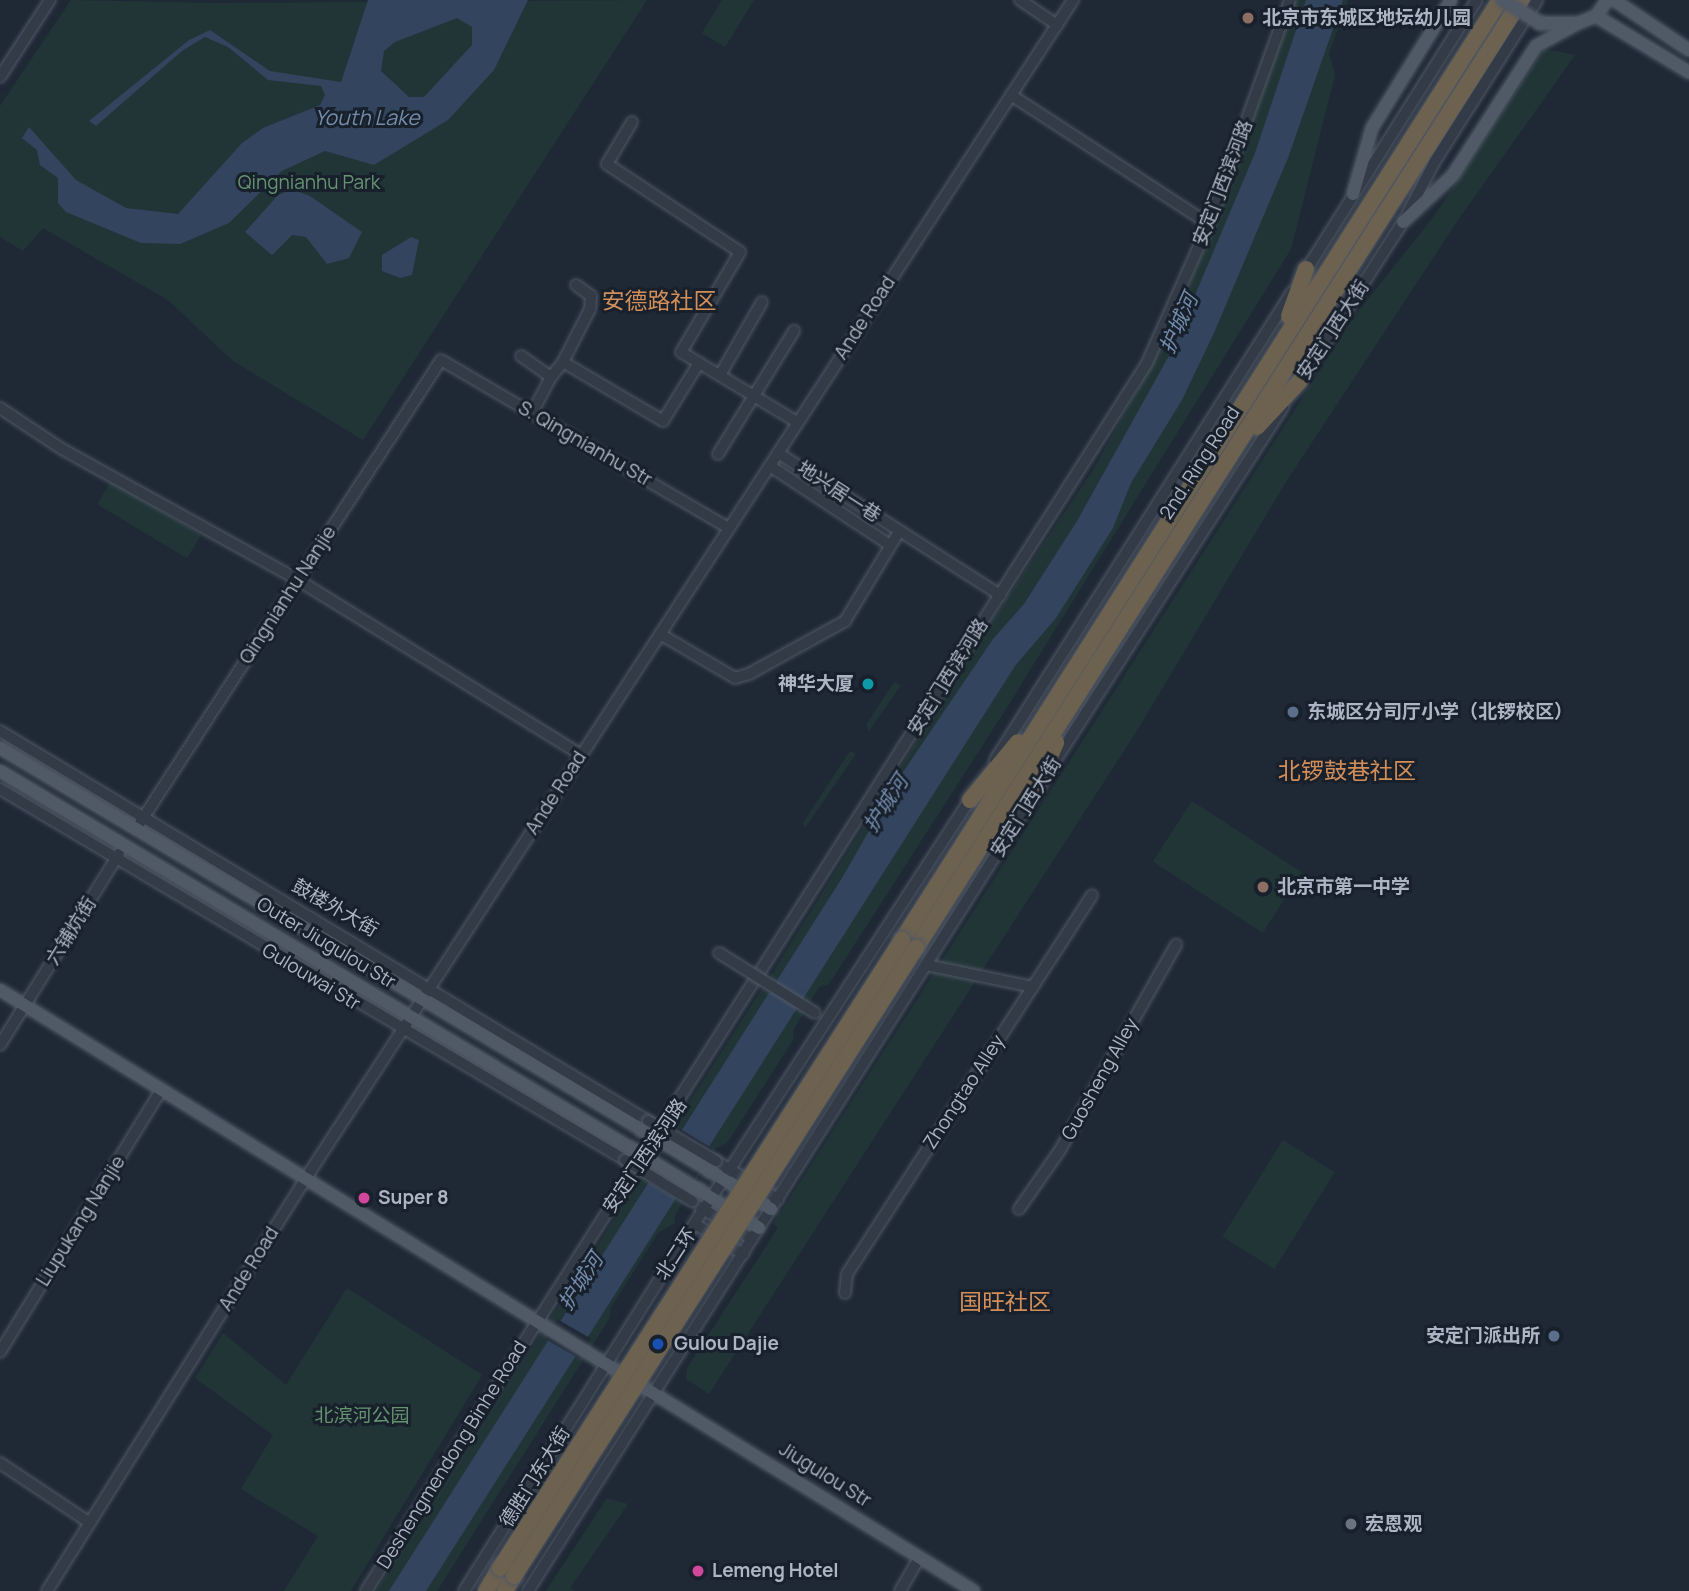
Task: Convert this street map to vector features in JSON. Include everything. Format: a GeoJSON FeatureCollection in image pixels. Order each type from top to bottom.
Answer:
{"type":"FeatureCollection","features":[{"type":"Feature","properties":{"kind":"highway","name":"2nd. Ring Road"},"geometry":{"type":"LineString","coordinates":[[916,948],[1279,343],[1502,0]]}},
{"type":"Feature","properties":{"kind":"highway","name":"2nd. Ring Road"},"geometry":{"type":"LineString","coordinates":[[1067,695],[1229,457],[1521,0]]}},
{"type":"Feature","properties":{"kind":"highway"},"geometry":{"type":"LineString","coordinates":[[1279,343],[1306,269]]}},
{"type":"Feature","properties":{"kind":"highway"},"geometry":{"type":"LineString","coordinates":[[1229,457],[1299,382]]}},
{"type":"Feature","properties":{"kind":"highway"},"geometry":{"type":"LineString","coordinates":[[970,800],[1067,695]]}},
{"type":"Feature","properties":{"kind":"highway"},"geometry":{"type":"LineString","coordinates":[[1034,793],[1067,695]]}},
{"type":"Feature","properties":{"kind":"highway","name":"北二环"},"geometry":{"type":"LineString","coordinates":[[505,1591],[507,1572],[1067,695]]}},
{"type":"Feature","properties":{"kind":"highway","name":"北二环"},"geometry":{"type":"LineString","coordinates":[[486,1591],[507,1572],[916,948]]}},
{"type":"Feature","properties":{"kind":"main road"},"geometry":{"type":"LineString","coordinates":[[1353,194],[1371,128],[1451,0]]}},
{"type":"Feature","properties":{"kind":"main road"},"geometry":{"type":"LineString","coordinates":[[1502,0],[1540,23],[1578,23]]}},
{"type":"Feature","properties":{"kind":"main road"},"geometry":{"type":"LineString","coordinates":[[1403,222],[1453,175],[1536,46],[1596,16],[1607,0]]}},
{"type":"Feature","properties":{"kind":"main road"},"geometry":{"type":"LineString","coordinates":[[1614,0],[1689,50]]}},
{"type":"Feature","properties":{"kind":"main road"},"geometry":{"type":"LineString","coordinates":[[1596,16],[1689,72]]}},
{"type":"Feature","properties":{"kind":"main road","name":"鼓楼外大街"},"geometry":{"type":"LineString","coordinates":[[0,748],[140,824],[421,1000],[645,1126]]}},
{"type":"Feature","properties":{"kind":"main road","name":"Outer Jiugulou Str"},"geometry":{"type":"LineString","coordinates":[[0,771],[632,1149],[696,1195]]}},
{"type":"Feature","properties":{"kind":"main road"},"geometry":{"type":"LineString","coordinates":[[0,990],[537,1319]]}},
{"type":"Feature","properties":{"kind":"main road"},"geometry":{"type":"LineString","coordinates":[[645,1126],[774,1204]]}},
{"type":"Feature","properties":{"kind":"main road"},"geometry":{"type":"LineString","coordinates":[[696,1195],[711,1198],[760,1228]]}},
{"type":"Feature","properties":{"kind":"main road","name":"Jiugulou Str"},"geometry":{"type":"LineString","coordinates":[[537,1319],[653,1395],[974,1591]]}},
{"type":"Feature","properties":{"kind":"street"},"geometry":{"type":"LineString","coordinates":[[0,77],[50,0]]}},
{"type":"Feature","properties":{"kind":"street"},"geometry":{"type":"LineString","coordinates":[[1020,0],[1057,25]]}},
{"type":"Feature","properties":{"kind":"street","name":"Ande Road"},"geometry":{"type":"LineString","coordinates":[[47,1591],[306,1178],[1073,0]]}},
{"type":"Feature","properties":{"kind":"street","name":"安定门西滨河路"},"geometry":{"type":"LineString","coordinates":[[537,1319],[682,1100],[1147,363],[1209,224],[1290,0]]}},
{"type":"Feature","properties":{"kind":"street"},"geometry":{"type":"LineString","coordinates":[[606,1363],[970,800],[1477,0]]}},
{"type":"Feature","properties":{"kind":"street","name":"安定门西大街"},"geometry":{"type":"LineString","coordinates":[[653,1395],[1034,793],[1403,222],[1435,160],[1538,0]]}},
{"type":"Feature","properties":{"kind":"street"},"geometry":{"type":"LineString","coordinates":[[1011,95],[1209,224]]}},
{"type":"Feature","properties":{"kind":"street"},"geometry":{"type":"LineString","coordinates":[[632,122],[607,164],[740,252],[681,352],[797,422]]}},
{"type":"Feature","properties":{"kind":"street"},"geometry":{"type":"LineString","coordinates":[[532,413],[551,377],[563,362],[590,309],[591,296],[576,285]]}},
{"type":"Feature","properties":{"kind":"street"},"geometry":{"type":"LineString","coordinates":[[720,376],[762,302]]}},
{"type":"Feature","properties":{"kind":"street"},"geometry":{"type":"LineString","coordinates":[[718,454],[794,331]]}},
{"type":"Feature","properties":{"kind":"street"},"geometry":{"type":"LineString","coordinates":[[521,356],[551,377]]}},
{"type":"Feature","properties":{"kind":"street","name":"Qingnianhu Nanjie"},"geometry":{"type":"LineString","coordinates":[[140,824],[441,360],[532,413]]}},
{"type":"Feature","properties":{"kind":"street"},"geometry":{"type":"LineString","coordinates":[[563,362],[663,421],[698,362]]}},
{"type":"Feature","properties":{"kind":"street"},"geometry":{"type":"LineString","coordinates":[[0,408],[62,449],[298,580],[580,754]]}},
{"type":"Feature","properties":{"kind":"street","name":"S. Qingnianhu Str"},"geometry":{"type":"LineString","coordinates":[[532,413],[728,528]]}},
{"type":"Feature","properties":{"kind":"street","name":"地兴居一巷"},"geometry":{"type":"LineString","coordinates":[[778,453],[1000,595]]}},
{"type":"Feature","properties":{"kind":"street","name":"地兴居一巷"},"geometry":{"type":"LineString","coordinates":[[770,466],[890,545]]}},
{"type":"Feature","properties":{"kind":"street"},"geometry":{"type":"LineString","coordinates":[[660,634],[735,678],[749,674],[845,621],[899,532]]}},
{"type":"Feature","properties":{"kind":"street","name":"鼓楼外大街"},"geometry":{"type":"LineString","coordinates":[[0,731],[140,824],[430,986],[645,1126]]}},
{"type":"Feature","properties":{"kind":"street","name":"Gulouwai Str"},"geometry":{"type":"LineString","coordinates":[[0,789],[401,1031],[625,1160],[696,1195]]}},
{"type":"Feature","properties":{"kind":"street","name":"六铺炕街"},"geometry":{"type":"LineString","coordinates":[[0,1045],[125,844]]}},
{"type":"Feature","properties":{"kind":"street","name":"Zhongtao Alley"},"geometry":{"type":"LineString","coordinates":[[845,1293],[847,1274],[1092,895]]}},
{"type":"Feature","properties":{"kind":"street","name":"Guosheng Alley"},"geometry":{"type":"LineString","coordinates":[[1019,1209],[1060,1150],[1176,945]]}},
{"type":"Feature","properties":{"kind":"street"},"geometry":{"type":"LineString","coordinates":[[719,953],[827,1020]]}},
{"type":"Feature","properties":{"kind":"street"},"geometry":{"type":"LineString","coordinates":[[926,965],[1033,987]]}},
{"type":"Feature","properties":{"kind":"street","name":"Liupukang Nanjie"},"geometry":{"type":"LineString","coordinates":[[0,1352],[162,1089]]}},
{"type":"Feature","properties":{"kind":"street"},"geometry":{"type":"LineString","coordinates":[[743,1148],[791,1179]]}},
{"type":"Feature","properties":{"kind":"street"},"geometry":{"type":"LineString","coordinates":[[696,1195],[704,1209],[752,1240]]}},
{"type":"Feature","properties":{"kind":"street"},"geometry":{"type":"LineString","coordinates":[[695,1224],[743,1254]]}},
{"type":"Feature","properties":{"kind":"street","name":"Deshengmendong Binhe Road"},"geometry":{"type":"LineString","coordinates":[[366,1591],[537,1319]]}},
{"type":"Feature","properties":{"kind":"street","name":"德胜门东大街"},"geometry":{"type":"LineString","coordinates":[[464,1591],[606,1363]]}},
{"type":"Feature","properties":{"kind":"street"},"geometry":{"type":"LineString","coordinates":[[528,1591],[653,1395]]}},
{"type":"Feature","properties":{"kind":"street"},"geometry":{"type":"LineString","coordinates":[[578,1409],[624,1438]]}},
{"type":"Feature","properties":{"kind":"street"},"geometry":{"type":"LineString","coordinates":[[0,1463],[90,1523]]}},
{"type":"Feature","properties":{"kind":"street"},"geometry":{"type":"LineString","coordinates":[[900,1591],[920,1557]]}},
{"type":"Feature","properties":{"kind":"green space","name":"Qingnianhu Park"},"geometry":{"type":"Polygon","coordinates":[[[71,0],[217,3],[647,0],[363,440],[233,361],[168,300],[43,228],[23,251],[0,237],[0,106],[71,0]]]}},
{"type":"Feature","properties":{"kind":"green space"},"geometry":{"type":"Polygon","coordinates":[[[722,0],[754,0],[725,47],[702,33],[722,0]]]}},
{"type":"Feature","properties":{"kind":"green space"},"geometry":{"type":"Polygon","coordinates":[[[1296,0],[1348,0],[1329,53],[1335,75],[1291,249],[1006,709],[829,984],[819,987],[794,1029],[793,1040],[727,1143],[716,1148],[675,1215],[675,1223],[658,1233],[611,1307],[609,1319],[437,1591],[376,1591],[783,956],[986,629],[1093,470],[1163,344],[1216,222],[1296,0]]]}},
{"type":"Feature","properties":{"kind":"green space"},"geometry":{"type":"Polygon","coordinates":[[[1544,49],[1575,55],[1456,223],[1284,485],[1138,729],[709,1394],[686,1379],[687,1368],[778,1228],[773,1224],[1356,314],[1432,219],[1544,49]]]}},
{"type":"Feature","properties":{"kind":"green space"},"geometry":{"type":"Polygon","coordinates":[[[111,481],[201,535],[187,558],[97,504],[111,481]]]}},
{"type":"Feature","properties":{"kind":"green space"},"geometry":{"type":"Polygon","coordinates":[[[894,682],[901,685],[869,731],[866,725],[894,682]]]}},
{"type":"Feature","properties":{"kind":"green space"},"geometry":{"type":"Polygon","coordinates":[[[850,751],[856,754],[805,828],[803,823],[850,751]]]}},
{"type":"Feature","properties":{"kind":"green space"},"geometry":{"type":"Polygon","coordinates":[[[1192,801],[1302,872],[1263,933],[1153,861],[1192,801]]]}},
{"type":"Feature","properties":{"kind":"green space"},"geometry":{"type":"Polygon","coordinates":[[[1283,1140],[1335,1172],[1274,1269],[1223,1237],[1283,1140]]]}},
{"type":"Feature","properties":{"kind":"green space","name":"北滨河公园"},"geometry":{"type":"Polygon","coordinates":[[[347,1288],[482,1375],[351,1591],[284,1591],[318,1536],[241,1489],[273,1435],[195,1378],[223,1333],[286,1385],[347,1288]]]}},
{"type":"Feature","properties":{"kind":"green space"},"geometry":{"type":"Polygon","coordinates":[[[607,1498],[628,1504],[570,1588],[575,1591],[546,1591],[607,1498]]]}},
{"type":"Feature","properties":{"kind":"water","name":"Youth Lake"},"geometry":{"type":"Polygon","coordinates":[[[368,0],[528,0],[494,70],[448,120],[374,165],[325,151],[282,171],[229,223],[180,244],[141,243],[66,212],[58,203],[58,178],[40,165],[37,150],[22,138],[29,127],[76,180],[126,208],[178,214],[242,143],[263,128],[320,105],[325,95],[321,86],[268,80],[228,47],[205,37],[182,51],[96,126],[89,121],[189,40],[210,30],[270,71],[341,82],[368,0]],[[457,18],[395,42],[384,51],[381,71],[409,97],[424,97],[472,45],[472,27],[457,18]]]}},
{"type":"Feature","properties":{"kind":"water","name":"护城河"},"geometry":{"type":"Polygon","coordinates":[[[1306,0],[1343,0],[1288,158],[1214,333],[1182,400],[1131,483],[1113,528],[1056,618],[1015,666],[426,1591],[389,1591],[842,878],[901,775],[993,639],[1024,604],[1077,521],[1171,352],[1255,153],[1306,0]]]}},
{"type":"Feature","properties":{"kind":"water"},"geometry":{"type":"Polygon","coordinates":[[[291,189],[310,196],[362,232],[349,258],[327,264],[306,237],[292,235],[272,255],[245,232],[277,196],[291,189]]]}},
{"type":"Feature","properties":{"kind":"water"},"geometry":{"type":"Polygon","coordinates":[[[411,237],[419,240],[412,275],[400,278],[382,271],[382,255],[411,237]]]}},
{"type":"Feature","properties":{"kind":"pier"},"geometry":{"type":"Polygon","coordinates":[[[677,1127],[713,1149],[681,1202],[645,1180],[677,1127]]]}},
{"type":"Feature","properties":{"kind":"pier"},"geometry":{"type":"Polygon","coordinates":[[[557,1319],[591,1338],[579,1358],[546,1339],[557,1319]]]}},
{"type":"Feature","properties":{"kind":"place","name":"北京市东城区地坛幼儿园"},"geometry":{"type":"Point","coordinates":[1248,18]}},
{"type":"Feature","properties":{"kind":"place","name":"神华大厦"},"geometry":{"type":"Point","coordinates":[868,684]}},
{"type":"Feature","properties":{"kind":"place","name":"东城区分司厅小学（北锣校区）"},"geometry":{"type":"Point","coordinates":[1293,712]}},
{"type":"Feature","properties":{"kind":"place","name":"北京市第一中学"},"geometry":{"type":"Point","coordinates":[1263,887]}},
{"type":"Feature","properties":{"kind":"place","name":"Super 8"},"geometry":{"type":"Point","coordinates":[364,1198]}},
{"type":"Feature","properties":{"kind":"place","name":"安定门派出所"},"geometry":{"type":"Point","coordinates":[1554,1336]}},
{"type":"Feature","properties":{"kind":"place","name":"Gulou Dajie"},"geometry":{"type":"Point","coordinates":[658,1344]}},
{"type":"Feature","properties":{"kind":"place","name":"宏恩观"},"geometry":{"type":"Point","coordinates":[1351,1524]}},
{"type":"Feature","properties":{"kind":"place","name":"Lemeng Hotel"},"geometry":{"type":"Point","coordinates":[698,1571]}},
{"type":"Feature","properties":{"kind":"district","name":"安德路社区"},"geometry":{"type":"Point","coordinates":[659,300]}},
{"type":"Feature","properties":{"kind":"district","name":"北锣鼓巷社区"},"geometry":{"type":"Point","coordinates":[1347,770]}},
{"type":"Feature","properties":{"kind":"district","name":"国旺社区"},"geometry":{"type":"Point","coordinates":[1005,1301]}}]}
